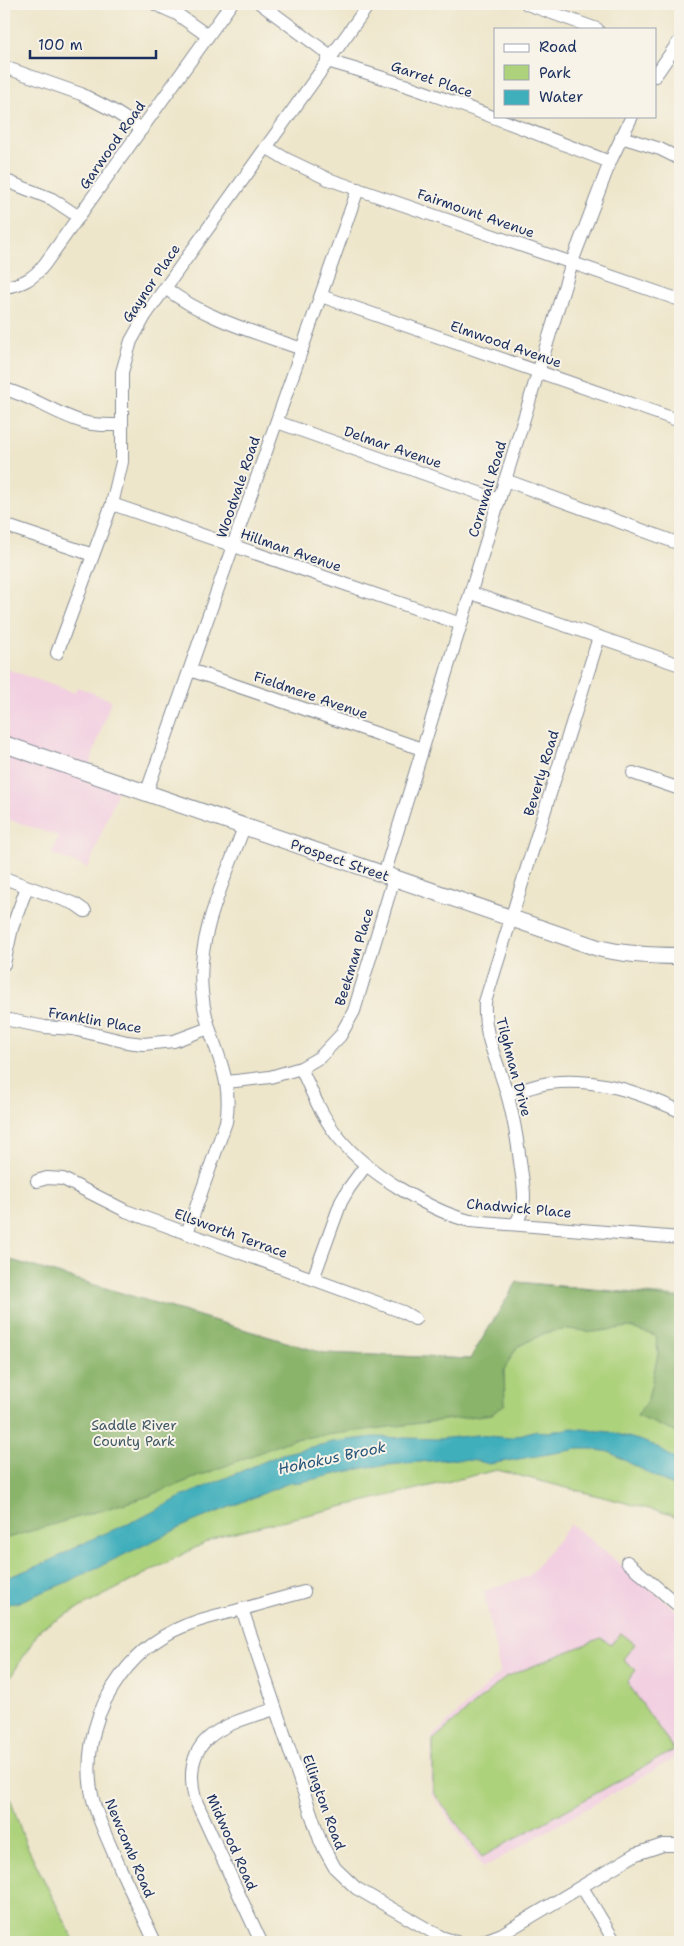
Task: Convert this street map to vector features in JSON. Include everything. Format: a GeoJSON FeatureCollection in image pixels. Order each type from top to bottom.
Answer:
{"type":"FeatureCollection","features":[{"type":"Feature","properties":{"kind":"main road","name":"Prospect Street"},"geometry":{"type":"LineString","coordinates":[[4,744],[598,948],[624,954],[680,956]]}},
{"type":"Feature","properties":{"kind":"street"},"geometry":{"type":"LineString","coordinates":[[155,4],[177,14],[208,36]]}},
{"type":"Feature","properties":{"kind":"street","name":"Garwood Road"},"geometry":{"type":"LineString","coordinates":[[4,287],[17,285],[29,280],[40,271],[231,4]]}},
{"type":"Feature","properties":{"kind":"street","name":"Garret Place"},"geometry":{"type":"LineString","coordinates":[[260,4],[329,58],[452,100],[494,116]]}},
{"type":"Feature","properties":{"kind":"street","name":"Gaynor Place"},"geometry":{"type":"LineString","coordinates":[[57,653],[112,504],[122,462],[121,385],[126,356],[139,325],[369,4]]}},
{"type":"Feature","properties":{"kind":"street"},"geometry":{"type":"LineString","coordinates":[[527,4],[594,28]]}},
{"type":"Feature","properties":{"kind":"street"},"geometry":{"type":"LineString","coordinates":[[656,73],[661,56],[680,40]]}},
{"type":"Feature","properties":{"kind":"street"},"geometry":{"type":"LineString","coordinates":[[4,67],[81,94],[112,110],[142,129]]}},
{"type":"Feature","properties":{"kind":"street","name":"Garret Place"},"geometry":{"type":"LineString","coordinates":[[498,118],[610,162]]}},
{"type":"Feature","properties":{"kind":"street","name":"Cornwall Road"},"geometry":{"type":"LineString","coordinates":[[389,876],[422,749],[572,262],[610,162],[631,118]]}},
{"type":"Feature","properties":{"kind":"street"},"geometry":{"type":"LineString","coordinates":[[621,137],[660,149],[680,159]]}},
{"type":"Feature","properties":{"kind":"street","name":"Fairmount Avenue"},"geometry":{"type":"LineString","coordinates":[[266,147],[306,170],[680,300]]}},
{"type":"Feature","properties":{"kind":"street"},"geometry":{"type":"LineString","coordinates":[[4,180],[52,199],[79,217]]}},
{"type":"Feature","properties":{"kind":"street","name":"Woodvale Road"},"geometry":{"type":"LineString","coordinates":[[146,794],[358,189]]}},
{"type":"Feature","properties":{"kind":"street"},"geometry":{"type":"LineString","coordinates":[[165,288],[192,307],[211,317],[302,349]]}},
{"type":"Feature","properties":{"kind":"street","name":"Elmwood Avenue"},"geometry":{"type":"LineString","coordinates":[[321,296],[680,421]]}},
{"type":"Feature","properties":{"kind":"street"},"geometry":{"type":"LineString","coordinates":[[4,389],[33,399],[83,423],[121,426]]}},
{"type":"Feature","properties":{"kind":"street","name":"Delmar Avenue"},"geometry":{"type":"LineString","coordinates":[[277,422],[499,500]]}},
{"type":"Feature","properties":{"kind":"street"},"geometry":{"type":"LineString","coordinates":[[505,480],[680,544]]}},
{"type":"Feature","properties":{"kind":"street","name":"Hillman Avenue"},"geometry":{"type":"LineString","coordinates":[[112,504],[461,624]]}},
{"type":"Feature","properties":{"kind":"street"},"geometry":{"type":"LineString","coordinates":[[4,525],[93,555]]}},
{"type":"Feature","properties":{"kind":"street"},"geometry":{"type":"LineString","coordinates":[[470,593],[680,665]]}},
{"type":"Feature","properties":{"kind":"street","name":"Beverly Road"},"geometry":{"type":"LineString","coordinates":[[512,918],[599,637]]}},
{"type":"Feature","properties":{"kind":"street","name":"Fieldmere Avenue"},"geometry":{"type":"LineString","coordinates":[[190,670],[422,749]]}},
{"type":"Feature","properties":{"kind":"street"},"geometry":{"type":"LineString","coordinates":[[634,773],[680,789]]}},
{"type":"Feature","properties":{"kind":"street"},"geometry":{"type":"LineString","coordinates":[[188,1233],[226,1122],[228,1109],[227,1082],[209,1028],[202,992],[201,966],[204,939],[244,827]]}},
{"type":"Feature","properties":{"kind":"street","name":"Beekman Place"},"geometry":{"type":"LineString","coordinates":[[227,1082],[270,1077],[301,1068],[320,1057],[330,1048],[348,1024],[354,1011],[389,876]]}},
{"type":"Feature","properties":{"kind":"street"},"geometry":{"type":"LineString","coordinates":[[4,878],[75,904],[85,911]]}},
{"type":"Feature","properties":{"kind":"street"},"geometry":{"type":"LineString","coordinates":[[4,964],[12,928],[27,887]]}},
{"type":"Feature","properties":{"kind":"street","name":"Tilghman Drive"},"geometry":{"type":"LineString","coordinates":[[512,918],[488,988],[484,1016],[486,1030],[508,1094],[520,1151],[525,1187],[522,1215],[515,1224]]}},
{"type":"Feature","properties":{"kind":"street","name":"Franklin Place"},"geometry":{"type":"LineString","coordinates":[[4,1019],[73,1029],[143,1044],[174,1041],[209,1028]]}},
{"type":"Feature","properties":{"kind":"street","name":"Chadwick Place"},"geometry":{"type":"LineString","coordinates":[[301,1068],[329,1125],[352,1153],[366,1165],[399,1187],[457,1218],[680,1238]]}},
{"type":"Feature","properties":{"kind":"street"},"geometry":{"type":"LineString","coordinates":[[508,1094],[555,1083],[602,1085],[643,1094],[680,1111]]}},
{"type":"Feature","properties":{"kind":"street"},"geometry":{"type":"LineString","coordinates":[[313,1279],[341,1202],[366,1165]]}},
{"type":"Feature","properties":{"kind":"street","name":"Ellsworth Terrace"},"geometry":{"type":"LineString","coordinates":[[37,1182],[47,1178],[63,1179],[126,1211],[403,1312],[415,1319]]}},
{"type":"Feature","properties":{"kind":"street"},"geometry":{"type":"LineString","coordinates":[[627,1562],[680,1607]]}},
{"type":"Feature","properties":{"kind":"street","name":"Newcomb Road"},"geometry":{"type":"LineString","coordinates":[[155,1942],[106,1837],[95,1806],[90,1758],[96,1724],[106,1700],[118,1678],[140,1654],[154,1642],[168,1634],[196,1621],[304,1592]]}},
{"type":"Feature","properties":{"kind":"street","name":"Ellington Road"},"geometry":{"type":"LineString","coordinates":[[242,1609],[321,1843],[335,1868],[356,1888],[441,1937],[456,1942]]}},
{"type":"Feature","properties":{"kind":"street","name":"Midwood Road"},"geometry":{"type":"LineString","coordinates":[[261,1942],[195,1799],[192,1777],[200,1748],[215,1732],[232,1723],[275,1709]]}},
{"type":"Feature","properties":{"kind":"street"},"geometry":{"type":"LineString","coordinates":[[481,1942],[502,1934],[636,1854],[663,1845],[680,1845]]}},
{"type":"Feature","properties":{"kind":"street"},"geometry":{"type":"LineString","coordinates":[[582,1887],[615,1942]]}},
{"type":"Feature","properties":{"kind":"shaded area"},"geometry":{"type":"Polygon","coordinates":[[[4,668],[75,693],[76,688],[80,688],[111,700],[87,773],[120,785],[88,868],[52,854],[58,836],[4,818],[4,668]]]}},
{"type":"Feature","properties":{"kind":"shaded area"},"geometry":{"type":"Polygon","coordinates":[[[571,1524],[680,1613],[680,1755],[483,1868],[431,1793],[432,1737],[500,1673],[484,1591],[529,1576],[571,1524]]]}},
{"type":"Feature","properties":{"kind":"green space","name":"Saddle River County Park"},"geometry":{"type":"Polygon","coordinates":[[[4,1258],[323,1353],[470,1359],[517,1282],[680,1297],[680,1520],[669,1514],[497,1470],[218,1536],[41,1628],[4,1688],[4,1258]]]}},
{"type":"Feature","properties":{"kind":"green space"},"geometry":{"type":"Polygon","coordinates":[[[4,1258],[323,1353],[470,1359],[517,1282],[680,1299],[680,1434],[637,1416],[648,1399],[658,1354],[656,1336],[629,1327],[594,1332],[567,1329],[545,1333],[517,1347],[504,1370],[505,1404],[492,1414],[294,1439],[146,1497],[4,1539],[4,1258]]]}},
{"type":"Feature","properties":{"kind":"green space"},"geometry":{"type":"Polygon","coordinates":[[[621,1633],[635,1644],[623,1659],[636,1670],[627,1682],[674,1750],[482,1857],[433,1792],[433,1740],[506,1677],[601,1638],[611,1645],[621,1633]]]}},
{"type":"Feature","properties":{"kind":"green space"},"geometry":{"type":"Polygon","coordinates":[[[4,1780],[25,1842],[75,1942],[4,1942],[4,1780]]]}},
{"type":"Feature","properties":{"kind":"water","name":"Hohokus Brook"},"geometry":{"type":"Polygon","coordinates":[[[572,1428],[610,1432],[653,1445],[680,1462],[680,1492],[669,1484],[609,1452],[592,1449],[578,1449],[489,1464],[478,1461],[450,1459],[368,1467],[289,1483],[190,1523],[65,1583],[16,1603],[4,1604],[4,1579],[50,1561],[181,1497],[282,1454],[333,1442],[374,1437],[438,1439],[477,1435],[509,1438],[533,1431],[550,1432],[572,1428]]]}}]}
